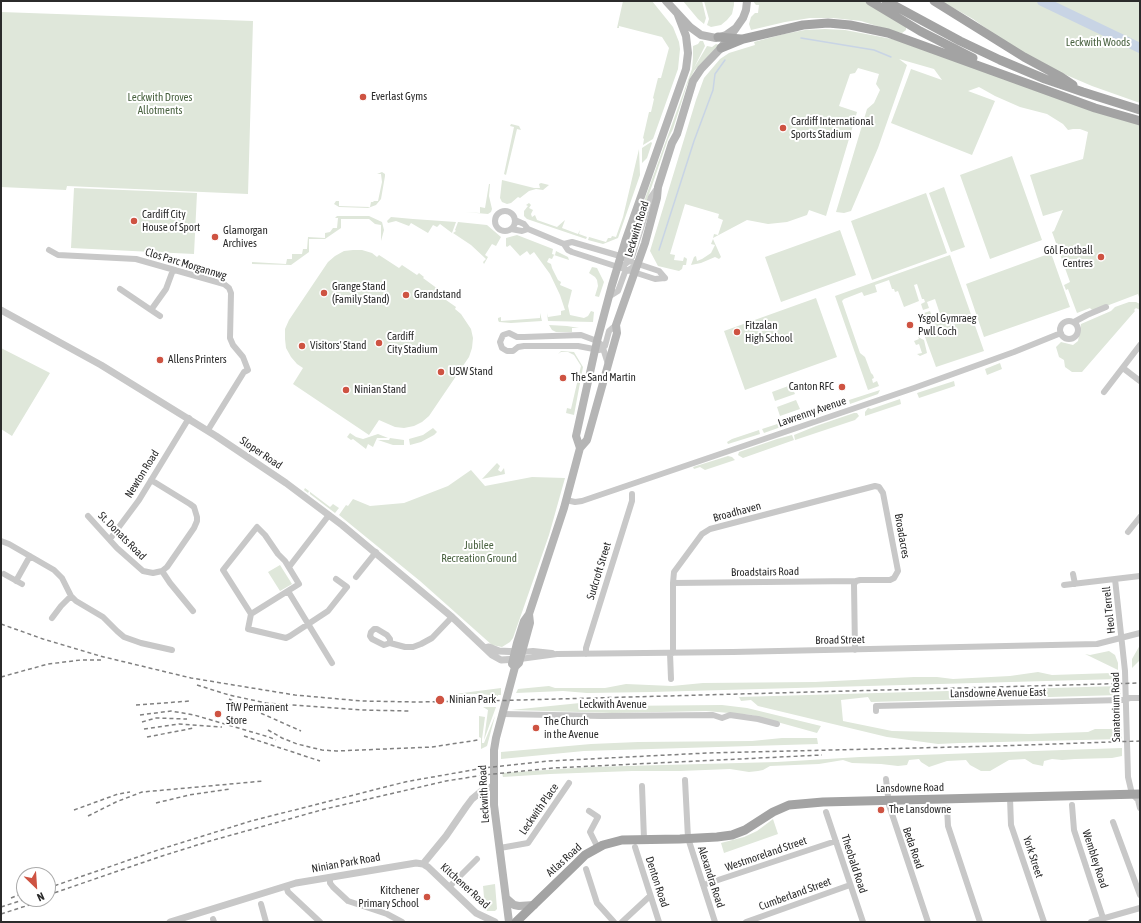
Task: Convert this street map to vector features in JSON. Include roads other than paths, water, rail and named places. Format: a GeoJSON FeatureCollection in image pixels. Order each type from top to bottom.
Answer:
{"type":"FeatureCollection","features":[{"type":"Feature","properties":{"kind":"main road"},"geometry":{"type":"LineString","coordinates":[[666,1],[690,27],[701,35],[710,38],[718,37],[726,35],[736,28]]}},
{"type":"Feature","properties":{"kind":"main road","name":"Leckwith Road"},"geometry":{"type":"LineString","coordinates":[[509,922],[494,804],[494,750],[516,658],[530,623],[529,614],[566,500],[580,448],[586,440],[617,333],[616,325],[633,262],[657,198],[658,187],[693,81],[729,38],[743,18],[747,1]]}},
{"type":"Feature","properties":{"kind":"main road"},"geometry":{"type":"LineString","coordinates":[[870,1],[953,48],[1020,80]]}},
{"type":"Feature","properties":{"kind":"main road"},"geometry":{"type":"LineString","coordinates":[[886,1],[953,38],[1000,60],[1045,79],[1140,110]]}},
{"type":"Feature","properties":{"kind":"main road"},"geometry":{"type":"LineString","coordinates":[[934,1],[1024,57],[1061,77],[1083,92]]}},
{"type":"Feature","properties":{"kind":"main road","name":"Leckwith Road"},"geometry":{"type":"LineString","coordinates":[[580,448],[576,436],[599,349],[597,341],[611,288],[618,268],[620,256],[685,74],[688,58],[687,45],[685,32],[678,15]]}},
{"type":"Feature","properties":{"kind":"main road"},"geometry":{"type":"LineString","coordinates":[[721,48],[744,39],[807,24],[828,23],[850,25],[888,33],[1095,108],[1140,121]]}},
{"type":"Feature","properties":{"kind":"main road"},"geometry":{"type":"LineString","coordinates":[[718,37],[744,39]]}},
{"type":"Feature","properties":{"kind":"main road","name":"Lansdowne Road"},"geometry":{"type":"LineString","coordinates":[[688,838],[717,837],[737,833],[758,823],[773,812],[789,805],[823,802],[1136,794]]}},
{"type":"Feature","properties":{"kind":"main road","name":"Atlas Road"},"geometry":{"type":"LineString","coordinates":[[516,922],[577,863],[598,848],[615,842],[644,839],[688,838]]}},
{"type":"Feature","properties":{"kind":"main road"},"geometry":{"type":"LineString","coordinates":[[506,898],[514,905],[534,905]]}},
{"type":"Feature","properties":{"kind":"street"},"geometry":{"type":"LineString","coordinates":[[528,229],[522,231],[511,229],[504,231],[498,227],[495,222],[497,215],[501,211],[510,211],[513,213],[516,220],[524,224],[528,229],[564,244],[568,250],[618,268],[655,279],[665,278],[658,271],[620,256],[572,242],[564,244]]}},
{"type":"Feature","properties":{"kind":"street"},"geometry":{"type":"LineString","coordinates":[[511,229],[516,220]]}},
{"type":"Feature","properties":{"kind":"street","name":"Clos Parc Morgannwg"},"geometry":{"type":"LineString","coordinates":[[49,250],[58,255],[136,259],[224,284],[229,288],[231,292],[230,338],[233,345],[244,359],[248,370],[244,372],[208,430]]}},
{"type":"Feature","properties":{"kind":"street"},"geometry":{"type":"LineString","coordinates":[[618,268],[633,262]]}},
{"type":"Feature","properties":{"kind":"street"},"geometry":{"type":"LineString","coordinates":[[151,310],[166,289],[173,270]]}},
{"type":"Feature","properties":{"kind":"street"},"geometry":{"type":"LineString","coordinates":[[610,296],[618,291],[622,279],[631,272]]}},
{"type":"Feature","properties":{"kind":"street"},"geometry":{"type":"LineString","coordinates":[[120,289],[160,316]]}},
{"type":"Feature","properties":{"kind":"street","name":"Lawrenny Avenue"},"geometry":{"type":"LineString","coordinates":[[1061,333],[1061,328],[1064,323],[1068,321],[1074,322],[1087,314],[1106,307]]}},
{"type":"Feature","properties":{"kind":"street","name":"Sloper Road"},"geometry":{"type":"LineString","coordinates":[[1,310],[82,354],[208,430],[329,515],[376,552],[452,616],[485,648],[486,651],[501,660],[516,658]]}},
{"type":"Feature","properties":{"kind":"street","name":"Lawrenny Avenue"},"geometry":{"type":"LineString","coordinates":[[1061,333],[1067,338],[1075,335],[1077,333],[1077,327],[1074,322]]}},
{"type":"Feature","properties":{"kind":"street"},"geometry":{"type":"LineString","coordinates":[[597,341],[578,335],[548,337],[517,336],[512,333],[503,335],[500,342],[502,348],[507,351],[513,351],[518,347],[524,346],[578,346],[599,349],[605,346],[609,331],[616,325]]}},
{"type":"Feature","properties":{"kind":"street","name":"Lawrenny Avenue"},"geometry":{"type":"LineString","coordinates":[[566,500],[575,502],[582,501],[914,388],[1014,352],[1061,333]]}},
{"type":"Feature","properties":{"kind":"street"},"geometry":{"type":"LineString","coordinates":[[517,336],[518,347]]}},
{"type":"Feature","properties":{"kind":"street"},"geometry":{"type":"LineString","coordinates":[[1104,392],[1140,345]]}},
{"type":"Feature","properties":{"kind":"street"},"geometry":{"type":"LineString","coordinates":[[599,349],[608,364]]}},
{"type":"Feature","properties":{"kind":"street"},"geometry":{"type":"LineString","coordinates":[[1123,368],[1140,381]]}},
{"type":"Feature","properties":{"kind":"street","name":"Newton Road"},"geometry":{"type":"LineString","coordinates":[[110,539],[139,500],[189,418]]}},
{"type":"Feature","properties":{"kind":"street"},"geometry":{"type":"LineString","coordinates":[[151,480],[194,507],[197,517],[194,528],[167,567],[162,571],[193,611]]}},
{"type":"Feature","properties":{"kind":"street","name":"Broadhaven"},"geometry":{"type":"LineString","coordinates":[[671,679],[674,572],[702,534],[710,530],[874,486],[879,487]]}},
{"type":"Feature","properties":{"kind":"street","name":"Broadacres"},"geometry":{"type":"LineString","coordinates":[[856,582],[860,580],[890,580],[894,578],[898,571],[886,505],[883,493],[879,487]]}},
{"type":"Feature","properties":{"kind":"street","name":"Sudcroft Street"},"geometry":{"type":"LineString","coordinates":[[586,654],[586,648],[632,501],[632,494]]}},
{"type":"Feature","properties":{"kind":"street"},"geometry":{"type":"LineString","coordinates":[[289,567],[329,515]]}},
{"type":"Feature","properties":{"kind":"street","name":"St. Donats Road"},"geometry":{"type":"LineString","coordinates":[[88,516],[102,533],[143,571],[149,573],[162,571]]}},
{"type":"Feature","properties":{"kind":"street"},"geometry":{"type":"LineString","coordinates":[[1128,532],[1140,517]]}},
{"type":"Feature","properties":{"kind":"street"},"geometry":{"type":"LineString","coordinates":[[251,614],[299,584],[289,567],[265,535],[257,527],[223,570],[251,614],[248,628],[286,638],[328,611],[376,552]]}},
{"type":"Feature","properties":{"kind":"street"},"geometry":{"type":"LineString","coordinates":[[1,541],[10,544],[54,570],[62,578],[71,596],[76,601],[104,617],[124,636],[141,644],[172,650]]}},
{"type":"Feature","properties":{"kind":"street"},"geometry":{"type":"LineString","coordinates":[[4,574],[19,583],[30,556]]}},
{"type":"Feature","properties":{"kind":"street"},"geometry":{"type":"LineString","coordinates":[[1073,574],[1075,584]]}},
{"type":"Feature","properties":{"kind":"street","name":"Heol Terrell"},"geometry":{"type":"LineString","coordinates":[[1064,585],[1140,576]]}},
{"type":"Feature","properties":{"kind":"street"},"geometry":{"type":"LineString","coordinates":[[336,579],[347,587]]}},
{"type":"Feature","properties":{"kind":"street","name":"Heol Terrell"},"geometry":{"type":"LineString","coordinates":[[1115,579],[1122,638]]}},
{"type":"Feature","properties":{"kind":"street"},"geometry":{"type":"LineString","coordinates":[[855,650],[854,588],[856,582]]}},
{"type":"Feature","properties":{"kind":"street","name":"Broadstairs Road"},"geometry":{"type":"LineString","coordinates":[[673,583],[856,582]]}},
{"type":"Feature","properties":{"kind":"street"},"geometry":{"type":"LineString","coordinates":[[288,591],[332,663]]}},
{"type":"Feature","properties":{"kind":"street"},"geometry":{"type":"LineString","coordinates":[[52,618],[71,596]]}},
{"type":"Feature","properties":{"kind":"street"},"geometry":{"type":"LineString","coordinates":[[390,643],[405,647],[413,647],[421,644],[432,638],[452,616]]}},
{"type":"Feature","properties":{"kind":"street"},"geometry":{"type":"LineString","coordinates":[[1122,638],[1140,633]]}},
{"type":"Feature","properties":{"kind":"street","name":"Broad Street"},"geometry":{"type":"LineString","coordinates":[[516,658],[533,651],[557,654],[586,654],[855,650],[1097,644],[1122,638]]}},
{"type":"Feature","properties":{"kind":"street","name":"Sanatorium Road"},"geometry":{"type":"LineString","coordinates":[[1122,638],[1125,671],[1127,773],[1140,808]]}},
{"type":"Feature","properties":{"kind":"street"},"geometry":{"type":"LineString","coordinates":[[1126,700],[1140,698]]}},
{"type":"Feature","properties":{"kind":"street","name":"Lansdowne Avenue East"},"geometry":{"type":"LineString","coordinates":[[876,711],[876,706],[1126,700]]}},
{"type":"Feature","properties":{"kind":"street","name":"Leckwith Avenue"},"geometry":{"type":"LineString","coordinates":[[503,714],[602,716],[713,715],[722,718],[730,715],[777,724]]}},
{"type":"Feature","properties":{"kind":"street","name":"Beda Road"},"geometry":{"type":"LineString","coordinates":[[886,779],[888,801],[928,922]]}},
{"type":"Feature","properties":{"kind":"street","name":"Alexandra Road"},"geometry":{"type":"LineString","coordinates":[[685,780],[688,838],[715,922]]}},
{"type":"Feature","properties":{"kind":"street","name":"Leckwith Place"},"geometry":{"type":"LineString","coordinates":[[500,848],[528,843],[569,783]]}},
{"type":"Feature","properties":{"kind":"street"},"geometry":{"type":"LineString","coordinates":[[423,864],[446,836],[469,803],[484,790],[494,786]]}},
{"type":"Feature","properties":{"kind":"street"},"geometry":{"type":"LineString","coordinates":[[642,786],[644,839]]}},
{"type":"Feature","properties":{"kind":"street","name":"York Street"},"geometry":{"type":"LineString","coordinates":[[1010,798],[1011,825],[1044,922]]}},
{"type":"Feature","properties":{"kind":"street","name":"Wembley Road"},"geometry":{"type":"LineString","coordinates":[[1072,805],[1074,830],[1104,918]]}},
{"type":"Feature","properties":{"kind":"street"},"geometry":{"type":"LineString","coordinates":[[948,808],[948,826],[980,922]]}},
{"type":"Feature","properties":{"kind":"street"},"geometry":{"type":"LineString","coordinates":[[590,811],[601,818],[590,832],[598,848]]}},
{"type":"Feature","properties":{"kind":"street","name":"Theobald Road"},"geometry":{"type":"LineString","coordinates":[[826,812],[863,922]]}},
{"type":"Feature","properties":{"kind":"street"},"geometry":{"type":"LineString","coordinates":[[1113,822],[1140,895]]}},
{"type":"Feature","properties":{"kind":"street","name":"Westmoreland Street"},"geometry":{"type":"LineString","coordinates":[[703,885],[836,841]]}},
{"type":"Feature","properties":{"kind":"street","name":"Denton Road"},"geometry":{"type":"LineString","coordinates":[[635,847],[659,922]]}},
{"type":"Feature","properties":{"kind":"street"},"geometry":{"type":"LineString","coordinates":[[449,887],[477,859]]}},
{"type":"Feature","properties":{"kind":"street","name":"Ninian Park Road"},"geometry":{"type":"LineString","coordinates":[[170,922],[286,886],[412,863],[423,864]]}},
{"type":"Feature","properties":{"kind":"street","name":"Kitchener Road"},"geometry":{"type":"LineString","coordinates":[[423,864],[476,913],[495,922]]}},
{"type":"Feature","properties":{"kind":"street"},"geometry":{"type":"LineString","coordinates":[[586,869],[597,903],[614,922]]}},
{"type":"Feature","properties":{"kind":"street"},"geometry":{"type":"LineString","coordinates":[[330,877],[330,883],[333,887],[348,901],[387,914],[402,922]]}},
{"type":"Feature","properties":{"kind":"street","name":"Cumberland Street"},"geometry":{"type":"LineString","coordinates":[[746,922],[850,885]]}},
{"type":"Feature","properties":{"kind":"street"},"geometry":{"type":"LineString","coordinates":[[286,886],[288,892],[320,922]]}},
{"type":"Feature","properties":{"kind":"street"},"geometry":{"type":"LineString","coordinates":[[622,922],[650,896]]}},
{"type":"Feature","properties":{"kind":"street"},"geometry":{"type":"LineString","coordinates":[[261,904],[266,922]]}},
{"type":"Feature","properties":{"kind":"street"},"geometry":{"type":"LineString","coordinates":[[1091,922],[1140,908]]}},
{"type":"Feature","properties":{"kind":"waterway"},"geometry":{"type":"LineString","coordinates":[[1042,1],[1140,48]]}},
{"type":"Feature","properties":{"kind":"waterway"},"geometry":{"type":"LineString","coordinates":[[801,38],[874,50],[891,57]]}},
{"type":"Feature","properties":{"kind":"waterway"},"geometry":{"type":"LineString","coordinates":[[659,250],[694,141],[713,90],[715,74],[725,60]]}},
{"type":"Feature","properties":{"kind":"railway"},"geometry":{"type":"LineString","coordinates":[[1,624],[43,639],[100,656],[191,678],[295,695],[362,701],[484,701],[1140,683]]}},
{"type":"Feature","properties":{"kind":"railway"},"geometry":{"type":"LineString","coordinates":[[1,677],[48,664],[81,660],[101,660]]}},
{"type":"Feature","properties":{"kind":"railway"},"geometry":{"type":"LineString","coordinates":[[197,685],[229,695],[266,703],[362,710],[410,711]]}},
{"type":"Feature","properties":{"kind":"railway"},"geometry":{"type":"LineString","coordinates":[[229,699],[301,731]]}},
{"type":"Feature","properties":{"kind":"railway"},"geometry":{"type":"LineString","coordinates":[[136,705],[190,701]]}},
{"type":"Feature","properties":{"kind":"railway"},"geometry":{"type":"LineString","coordinates":[[140,715],[171,711],[194,715],[276,740]]}},
{"type":"Feature","properties":{"kind":"railway"},"geometry":{"type":"LineString","coordinates":[[142,722],[156,718],[187,719]]}},
{"type":"Feature","properties":{"kind":"railway"},"geometry":{"type":"LineString","coordinates":[[144,729],[179,724],[222,727]]}},
{"type":"Feature","properties":{"kind":"railway"},"geometry":{"type":"LineString","coordinates":[[147,737],[194,728]]}},
{"type":"Feature","properties":{"kind":"railway"},"geometry":{"type":"LineString","coordinates":[[268,730],[297,744],[322,750],[336,751],[432,747],[478,740]]}},
{"type":"Feature","properties":{"kind":"railway"},"geometry":{"type":"LineString","coordinates":[[244,736],[320,761]]}},
{"type":"Feature","properties":{"kind":"railway"},"geometry":{"type":"LineString","coordinates":[[56,885],[158,850],[251,821],[405,782],[483,768],[549,761],[707,753],[1140,741]]}},
{"type":"Feature","properties":{"kind":"railway"},"geometry":{"type":"LineString","coordinates":[[56,892],[210,841],[325,809],[446,781],[484,775],[553,768],[822,755]]}},
{"type":"Feature","properties":{"kind":"railway"},"geometry":{"type":"LineString","coordinates":[[88,816],[116,802],[142,792],[264,781]]}},
{"type":"Feature","properties":{"kind":"railway"},"geometry":{"type":"LineString","coordinates":[[156,803],[189,795],[230,789]]}},
{"type":"Feature","properties":{"kind":"railway"},"geometry":{"type":"LineString","coordinates":[[74,810],[118,794],[130,792]]}},
{"type":"Feature","properties":{"kind":"railway"},"geometry":{"type":"LineString","coordinates":[[11,898],[16,896]]}},
{"type":"Feature","properties":{"kind":"railway"},"geometry":{"type":"LineString","coordinates":[[1,907],[16,902]]}},
{"type":"Feature","properties":{"kind":"railway"},"geometry":{"type":"LineString","coordinates":[[1,914],[23,907]]}},
{"type":"Feature","properties":{"kind":"place","name":"Everlast Gyms"},"geometry":{"type":"Point","coordinates":[363,97]}},
{"type":"Feature","properties":{"kind":"place","name":"Cardiff International Sports Stadium"},"geometry":{"type":"Point","coordinates":[783,128]}},
{"type":"Feature","properties":{"kind":"place","name":"Cardiff City House of Sport"},"geometry":{"type":"Point","coordinates":[134,221]}},
{"type":"Feature","properties":{"kind":"place","name":"Glamorgan Archives"},"geometry":{"type":"Point","coordinates":[215,237]}},
{"type":"Feature","properties":{"kind":"place","name":"Gôl Football Centres"},"geometry":{"type":"Point","coordinates":[1101,257]}},
{"type":"Feature","properties":{"kind":"place","name":"Grange Stand (Family Stand)"},"geometry":{"type":"Point","coordinates":[324,293]}},
{"type":"Feature","properties":{"kind":"place","name":"Grandstand"},"geometry":{"type":"Point","coordinates":[406,295]}},
{"type":"Feature","properties":{"kind":"place","name":"Ysgol Gymraeg Pwll Coch"},"geometry":{"type":"Point","coordinates":[910,325]}},
{"type":"Feature","properties":{"kind":"place","name":"Fitzalan High School"},"geometry":{"type":"Point","coordinates":[737,332]}},
{"type":"Feature","properties":{"kind":"place","name":"Cardiff City Stadium"},"geometry":{"type":"Point","coordinates":[379,343]}},
{"type":"Feature","properties":{"kind":"place","name":"Visitors' Stand"},"geometry":{"type":"Point","coordinates":[302,346]}},
{"type":"Feature","properties":{"kind":"place","name":"Allens Printers"},"geometry":{"type":"Point","coordinates":[160,360]}},
{"type":"Feature","properties":{"kind":"place","name":"USW Stand"},"geometry":{"type":"Point","coordinates":[441,372]}},
{"type":"Feature","properties":{"kind":"place","name":"The Sand Martin"},"geometry":{"type":"Point","coordinates":[563,378]}},
{"type":"Feature","properties":{"kind":"place","name":"Canton RFC"},"geometry":{"type":"Point","coordinates":[842,387]}},
{"type":"Feature","properties":{"kind":"place","name":"Ninian Stand"},"geometry":{"type":"Point","coordinates":[346,390]}},
{"type":"Feature","properties":{"kind":"place","name":"Ninian Park"},"geometry":{"type":"Point","coordinates":[440,700]}},
{"type":"Feature","properties":{"kind":"place","name":"TfW Permanent Store"},"geometry":{"type":"Point","coordinates":[218,714]}},
{"type":"Feature","properties":{"kind":"place","name":"The Church in the Avenue"},"geometry":{"type":"Point","coordinates":[536,728]}},
{"type":"Feature","properties":{"kind":"place","name":"The Lansdowne"},"geometry":{"type":"Point","coordinates":[881,810]}},
{"type":"Feature","properties":{"kind":"place","name":"Kitchener Primary School"},"geometry":{"type":"Point","coordinates":[427,897]}},
{"type":"Feature","properties":{"kind":"park label","name":"Leckwith Woods"},"geometry":{"type":"Point","coordinates":[1098,43]}},
{"type":"Feature","properties":{"kind":"park label","name":"Leckwith Droves Allotments"},"geometry":{"type":"Point","coordinates":[160,104]}},
{"type":"Feature","properties":{"kind":"park label","name":"Jubilee Recreation Ground"},"geometry":{"type":"Point","coordinates":[479,552]}}]}
